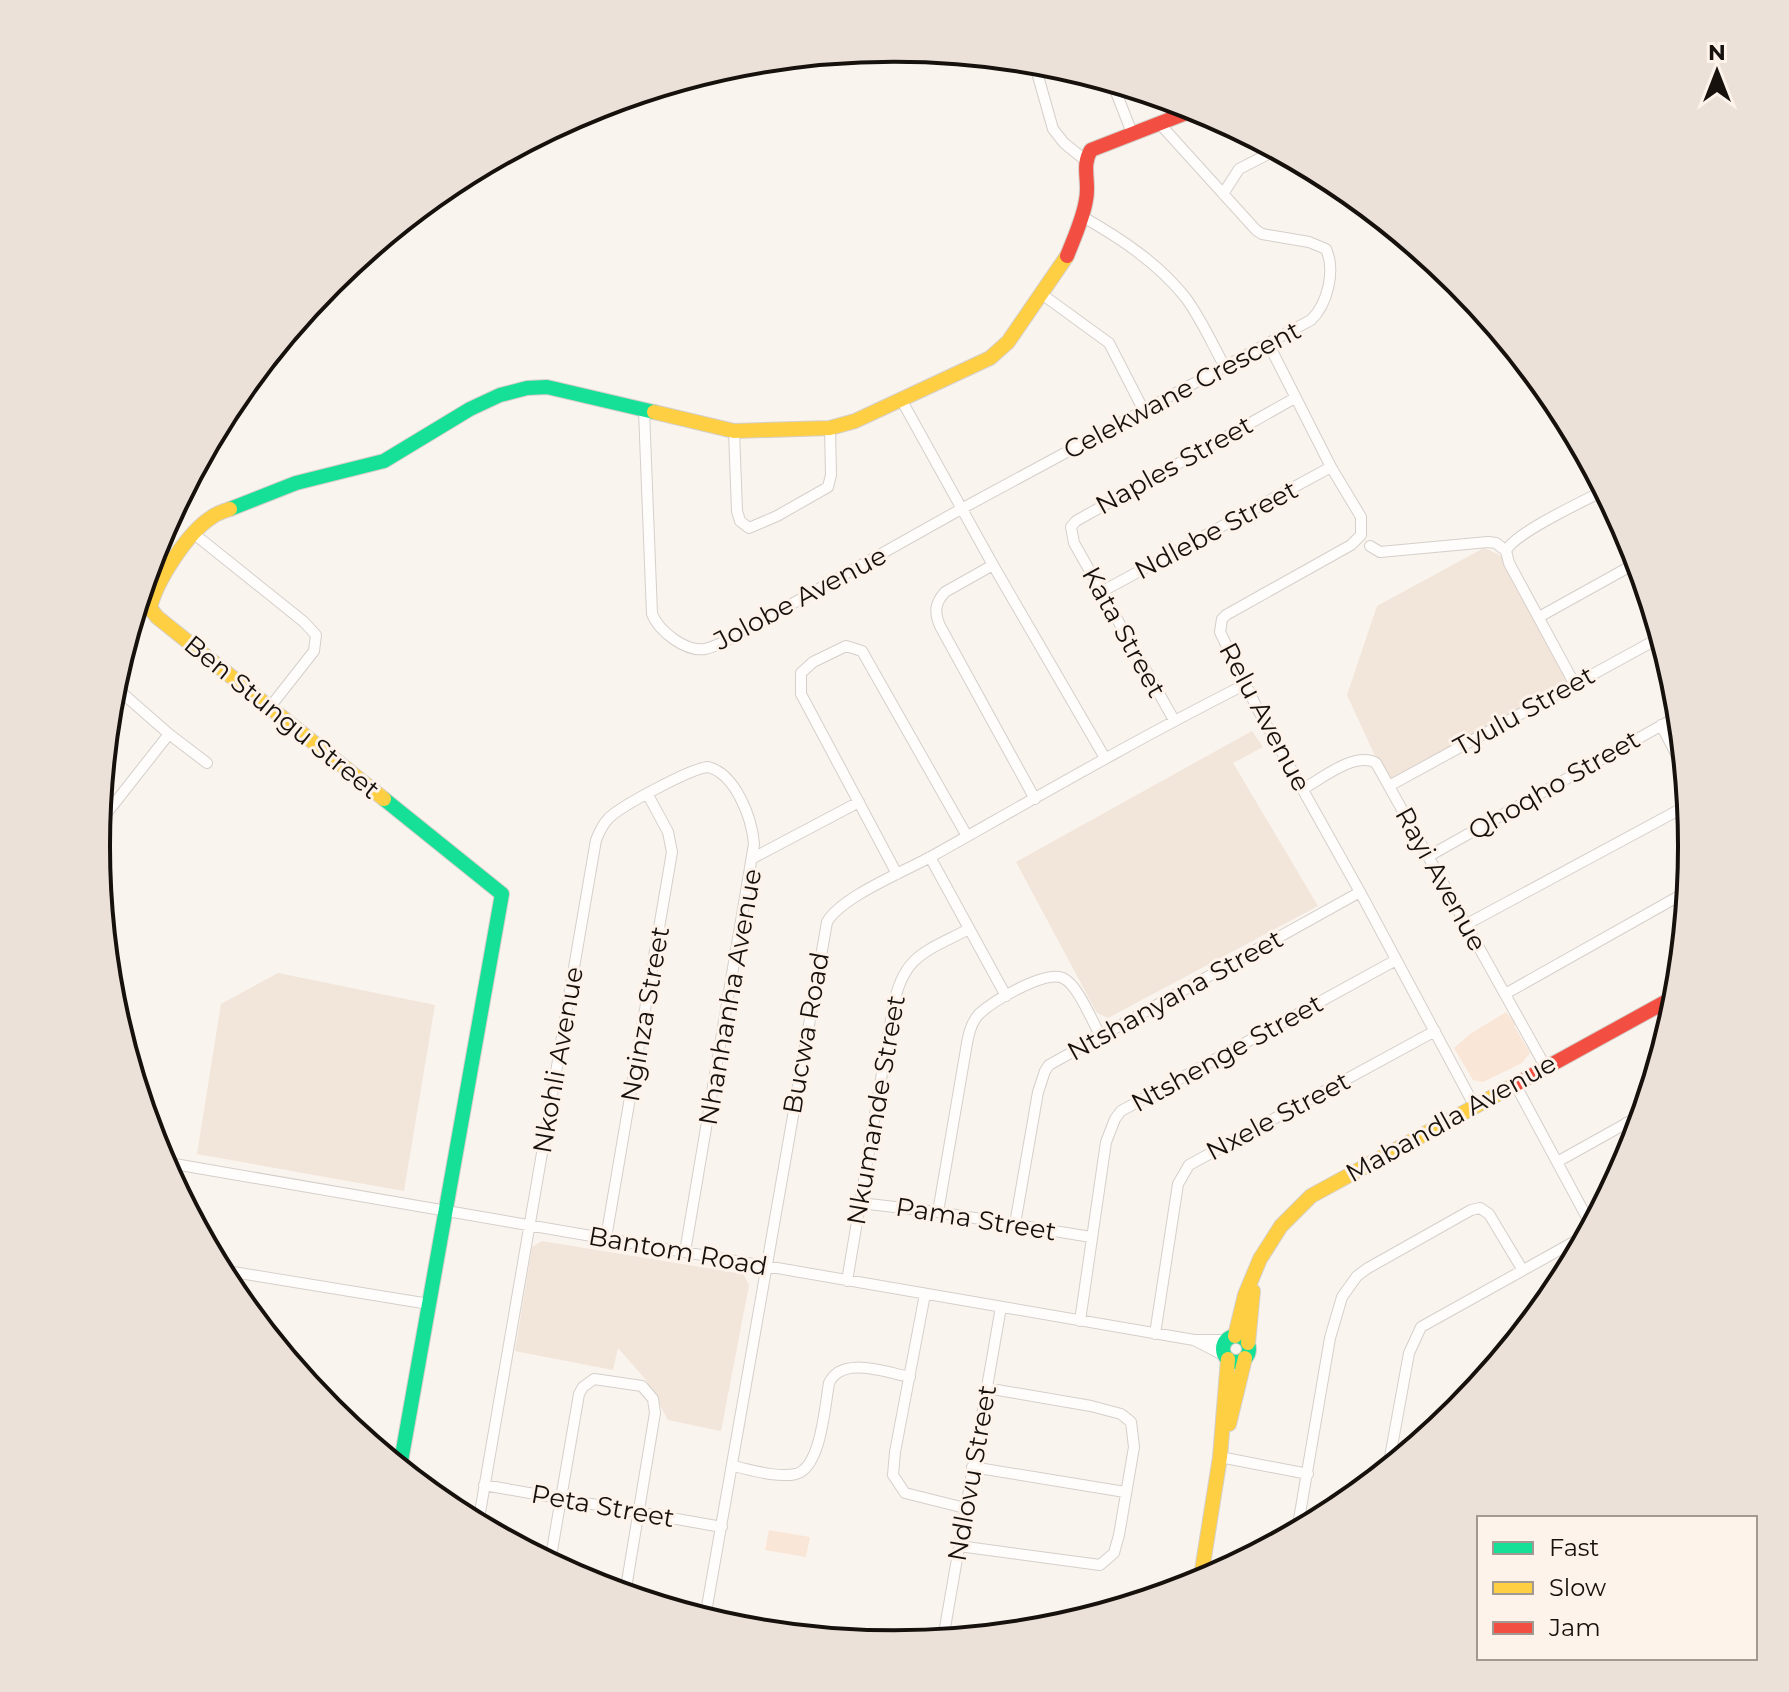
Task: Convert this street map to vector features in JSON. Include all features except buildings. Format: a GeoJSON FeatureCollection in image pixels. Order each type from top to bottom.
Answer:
{"type":"FeatureCollection","features":[{"type":"Feature","properties":{"kind":"street"},"geometry":{"type":"LineString","coordinates":[[1038,76],[1053,129],[1064,143],[1085,160],[1096,147],[1178,116]]}},
{"type":"Feature","properties":{"kind":"street"},"geometry":{"type":"LineString","coordinates":[[1117,95],[1132,133]]}},
{"type":"Feature","properties":{"kind":"street","name":"Celekwane Crescent"},"geometry":{"type":"LineString","coordinates":[[963,508],[1311,320],[1322,308],[1329,253],[1309,242],[1262,234],[1159,123]]}},
{"type":"Feature","properties":{"kind":"street"},"geometry":{"type":"LineString","coordinates":[[1223,194],[1239,169],[1265,156]]}},
{"type":"Feature","properties":{"kind":"street","name":"Ben Stungu Street"},"geometry":{"type":"LineString","coordinates":[[446,1209],[502,894],[157,617],[150,608],[154,591],[193,533],[211,517],[296,483],[384,461],[470,409],[516,391],[538,387],[558,388],[734,431],[830,428],[902,401],[990,358],[1008,342],[1066,260],[1083,217],[1088,189],[1085,160]]}},
{"type":"Feature","properties":{"kind":"street"},"geometry":{"type":"LineString","coordinates":[[1083,217],[1125,244],[1171,281],[1186,299],[1225,367]]}},
{"type":"Feature","properties":{"kind":"street"},"geometry":{"type":"LineString","coordinates":[[1043,295],[1109,343],[1143,409]]}},
{"type":"Feature","properties":{"kind":"street","name":"Relu Avenue"},"geometry":{"type":"LineString","coordinates":[[1268,343],[1331,467],[1361,517],[1361,535],[1351,545],[1222,619],[1220,632],[1244,685],[1474,1105]]}},
{"type":"Feature","properties":{"kind":"street","name":"Naples Street"},"geometry":{"type":"LineString","coordinates":[[1074,543],[1070,531],[1076,521],[1295,398]]}},
{"type":"Feature","properties":{"kind":"street"},"geometry":{"type":"LineString","coordinates":[[902,401],[1105,758]]}},
{"type":"Feature","properties":{"kind":"street","name":"Jolobe Avenue"},"geometry":{"type":"LineString","coordinates":[[644,411],[652,614],[662,631],[701,650],[724,642],[963,508]]}},
{"type":"Feature","properties":{"kind":"street"},"geometry":{"type":"LineString","coordinates":[[734,431],[737,511],[740,521],[749,528],[828,487],[831,475],[830,428]]}},
{"type":"Feature","properties":{"kind":"street","name":"Ndlebe Street"},"geometry":{"type":"LineString","coordinates":[[1101,592],[1331,467]]}},
{"type":"Feature","properties":{"kind":"street"},"geometry":{"type":"LineString","coordinates":[[1506,551],[1523,535],[1596,495]]}},
{"type":"Feature","properties":{"kind":"street"},"geometry":{"type":"LineString","coordinates":[[193,533],[316,635],[314,651],[270,707]]}},
{"type":"Feature","properties":{"kind":"street","name":"Kata Street"},"geometry":{"type":"LineString","coordinates":[[1074,543],[1174,720]]}},
{"type":"Feature","properties":{"kind":"street"},"geometry":{"type":"LineString","coordinates":[[1370,546],[1380,552],[1496,543],[1506,551],[1509,563],[1574,683]]}},
{"type":"Feature","properties":{"kind":"street"},"geometry":{"type":"LineString","coordinates":[[993,565],[945,592],[936,605],[937,618],[1035,799]]}},
{"type":"Feature","properties":{"kind":"street"},"geometry":{"type":"LineString","coordinates":[[1539,617],[1627,568]]}},
{"type":"Feature","properties":{"kind":"street","name":"Tyulu Street"},"geometry":{"type":"LineString","coordinates":[[1389,786],[1652,642]]}},
{"type":"Feature","properties":{"kind":"street"},"geometry":{"type":"LineString","coordinates":[[897,874],[805,705],[799,686],[805,668],[846,646],[862,651],[967,836]]}},
{"type":"Feature","properties":{"kind":"street","name":"Bucwa Road"},"geometry":{"type":"LineString","coordinates":[[708,1607],[827,922],[836,910],[897,874],[1174,720],[1244,685]]}},
{"type":"Feature","properties":{"kind":"street"},"geometry":{"type":"LineString","coordinates":[[125,696],[207,763]]}},
{"type":"Feature","properties":{"kind":"street","name":"Qhoqho Street"},"geometry":{"type":"LineString","coordinates":[[1429,856],[1668,721]]}},
{"type":"Feature","properties":{"kind":"street"},"geometry":{"type":"LineString","coordinates":[[1661,725],[1672,747]]}},
{"type":"Feature","properties":{"kind":"street"},"geometry":{"type":"LineString","coordinates":[[112,807],[169,734]]}},
{"type":"Feature","properties":{"kind":"street","name":"Rayi Avenue"},"geometry":{"type":"LineString","coordinates":[[1303,789],[1351,763],[1365,759],[1376,763],[1545,1066]]}},
{"type":"Feature","properties":{"kind":"street","name":"Nkohli Avenue"},"geometry":{"type":"LineString","coordinates":[[480,1511],[596,840],[608,819],[698,768],[708,767],[720,771],[749,815],[753,858]]}},
{"type":"Feature","properties":{"kind":"street","name":"Nginza Street"},"geometry":{"type":"LineString","coordinates":[[606,1238],[672,852],[668,832],[648,795]]}},
{"type":"Feature","properties":{"kind":"street","name":"Nhanhanha Avenue"},"geometry":{"type":"LineString","coordinates":[[685,1252],[753,858],[859,802]]}},
{"type":"Feature","properties":{"kind":"street"},"geometry":{"type":"LineString","coordinates":[[1467,924],[1677,811]]}},
{"type":"Feature","properties":{"kind":"street"},"geometry":{"type":"LineString","coordinates":[[930,857],[1006,996]]}},
{"type":"Feature","properties":{"kind":"street","name":"Ntshanyana Street"},"geometry":{"type":"LineString","coordinates":[[1015,1224],[1038,1092],[1049,1065],[1360,892]]}},
{"type":"Feature","properties":{"kind":"street"},"geometry":{"type":"LineString","coordinates":[[1505,994],[1677,897]]}},
{"type":"Feature","properties":{"kind":"street","name":"Nkumande Street"},"geometry":{"type":"LineString","coordinates":[[847,1281],[901,976],[913,960],[969,929]]}},
{"type":"Feature","properties":{"kind":"street","name":"Ntshenge Street"},"geometry":{"type":"LineString","coordinates":[[1080,1321],[1106,1142],[1121,1111],[1396,960]]}},
{"type":"Feature","properties":{"kind":"street"},"geometry":{"type":"LineString","coordinates":[[938,1212],[969,1032],[979,1015],[1006,996],[1050,976],[1064,979],[1074,988],[1100,1035]]}},
{"type":"Feature","properties":{"kind":"street","name":"Mabandla Avenue"},"geometry":{"type":"LineString","coordinates":[[1221,1452],[1231,1419],[1239,1344],[1254,1275],[1269,1242],[1295,1210],[1311,1196],[1662,1004]]}},
{"type":"Feature","properties":{"kind":"street","name":"Nxele Street"},"geometry":{"type":"LineString","coordinates":[[1155,1334],[1178,1184],[1189,1165],[1435,1031]]}},
{"type":"Feature","properties":{"kind":"street"},"geometry":{"type":"LineString","coordinates":[[1515,1084],[1586,1215]]}},
{"type":"Feature","properties":{"kind":"street"},"geometry":{"type":"LineString","coordinates":[[1557,1162],[1626,1123]]}},
{"type":"Feature","properties":{"kind":"street","name":"Bantom Road"},"geometry":{"type":"LineString","coordinates":[[178,1165],[1155,1334],[1239,1344]]}},
{"type":"Feature","properties":{"kind":"street","name":"Pama Street"},"geometry":{"type":"LineString","coordinates":[[860,1203],[938,1212],[1091,1237]]}},
{"type":"Feature","properties":{"kind":"street"},"geometry":{"type":"LineString","coordinates":[[1300,1517],[1336,1312],[1357,1276],[1386,1256],[1480,1208],[1489,1214],[1522,1269]]}},
{"type":"Feature","properties":{"kind":"street"},"geometry":{"type":"LineString","coordinates":[[402,1455],[446,1209]]}},
{"type":"Feature","properties":{"kind":"street"},"geometry":{"type":"LineString","coordinates":[[1391,1452],[1415,1335],[1428,1322],[1569,1244]]}},
{"type":"Feature","properties":{"kind":"street"},"geometry":{"type":"LineString","coordinates":[[237,1273],[429,1304]]}},
{"type":"Feature","properties":{"kind":"street"},"geometry":{"type":"LineString","coordinates":[[925,1294],[893,1464],[896,1483],[914,1497],[965,1508]]}},
{"type":"Feature","properties":{"kind":"street","name":"Ndlovu Street"},"geometry":{"type":"LineString","coordinates":[[945,1628],[1001,1307]]}},
{"type":"Feature","properties":{"kind":"street","name":"Bantom Road"},"geometry":{"type":"LineString","coordinates":[[1194,1340],[1226,1357]]}},
{"type":"Feature","properties":{"kind":"street"},"geometry":{"type":"LineString","coordinates":[[1226,1357],[1237,1362],[1239,1344]]}},
{"type":"Feature","properties":{"kind":"street","name":"Mabandla Avenue"},"geometry":{"type":"LineString","coordinates":[[1203,1567],[1221,1452],[1226,1357]]}},
{"type":"Feature","properties":{"kind":"street"},"geometry":{"type":"LineString","coordinates":[[733,1466],[795,1474],[809,1465],[817,1447],[829,1383],[837,1372],[853,1367],[910,1377]]}},
{"type":"Feature","properties":{"kind":"street"},"geometry":{"type":"LineString","coordinates":[[552,1551],[579,1394],[594,1379],[635,1383],[648,1390],[655,1413],[627,1582]]}},
{"type":"Feature","properties":{"kind":"street"},"geometry":{"type":"LineString","coordinates":[[959,1546],[1100,1565],[1114,1553],[1125,1492],[1134,1437],[1131,1422],[1121,1414],[986,1388]]}},
{"type":"Feature","properties":{"kind":"street"},"geometry":{"type":"LineString","coordinates":[[1221,1452],[1308,1474]]}},
{"type":"Feature","properties":{"kind":"street"},"geometry":{"type":"LineString","coordinates":[[972,1467],[1125,1492]]}},
{"type":"Feature","properties":{"kind":"street","name":"Peta Street"},"geometry":{"type":"LineString","coordinates":[[484,1485],[722,1527]]}},
{"type":"Feature","properties":{"kind":"shaded area"},"geometry":{"type":"Polygon","coordinates":[[[1484,548],[1509,563],[1574,683],[1389,786],[1347,695],[1377,606],[1484,548]]]}},
{"type":"Feature","properties":{"kind":"shaded area"},"geometry":{"type":"Polygon","coordinates":[[[1252,731],[1263,747],[1233,763],[1318,906],[1108,1018],[1097,1013],[1016,862],[1252,731]]]}},
{"type":"Feature","properties":{"kind":"shaded area"},"geometry":{"type":"Polygon","coordinates":[[[278,973],[435,1005],[404,1191],[197,1154],[221,1004],[278,973]]]}},
{"type":"Feature","properties":{"kind":"shaded area"},"geometry":{"type":"Polygon","coordinates":[[[1506,1012],[1516,1024],[1514,1026],[1530,1053],[1522,1063],[1483,1082],[1473,1080],[1454,1048],[1470,1034],[1506,1012]]]}},
{"type":"Feature","properties":{"kind":"shaded area"},"geometry":{"type":"Polygon","coordinates":[[[542,1241],[743,1274],[749,1285],[721,1431],[668,1420],[647,1381],[618,1348],[613,1370],[515,1351],[532,1247],[542,1241]]]}},
{"type":"Feature","properties":{"kind":"shaded area"},"geometry":{"type":"Polygon","coordinates":[[[769,1530],[810,1537],[806,1557],[765,1550],[769,1530]]]}},
{"type":"Feature","properties":{"kind":"traffic: fast"},"geometry":{"type":"LineString","coordinates":[[230,509],[296,483],[384,461],[470,409],[500,395],[527,388],[547,387],[654,412]]}},
{"type":"Feature","properties":{"kind":"traffic: fast"},"geometry":{"type":"LineString","coordinates":[[384,799],[502,894],[402,1455]]}},
{"type":"Feature","properties":{"kind":"traffic: fast"},"geometry":{"type":"LineString","coordinates":[[1236,1336],[1245,1340],[1249,1349],[1245,1358],[1236,1362],[1227,1358],[1223,1349],[1227,1340],[1236,1336]]}},
{"type":"Feature","properties":{"kind":"traffic: slow"},"geometry":{"type":"LineString","coordinates":[[654,412],[734,431],[830,428],[855,421],[990,358],[1008,342],[1067,256]]}},
{"type":"Feature","properties":{"kind":"traffic: slow"},"geometry":{"type":"LineString","coordinates":[[230,509],[216,514],[183,545],[159,584],[150,608],[157,617],[384,799]]}},
{"type":"Feature","properties":{"kind":"traffic: slow"},"geometry":{"type":"LineString","coordinates":[[1235,1336],[1245,1295],[1260,1259],[1281,1226],[1311,1196],[1518,1083]]}},
{"type":"Feature","properties":{"kind":"traffic: slow"},"geometry":{"type":"LineString","coordinates":[[1248,1343],[1253,1291]]}},
{"type":"Feature","properties":{"kind":"traffic: slow"},"geometry":{"type":"LineString","coordinates":[[1229,1424],[1245,1358]]}},
{"type":"Feature","properties":{"kind":"traffic: slow"},"geometry":{"type":"LineString","coordinates":[[1203,1567],[1220,1457],[1228,1359]]}},
{"type":"Feature","properties":{"kind":"traffic: jam"},"geometry":{"type":"LineString","coordinates":[[1067,256],[1085,207],[1087,162],[1091,150],[1179,116]]}},
{"type":"Feature","properties":{"kind":"traffic: jam"},"geometry":{"type":"LineString","coordinates":[[1518,1083],[1662,1004]]}}]}
